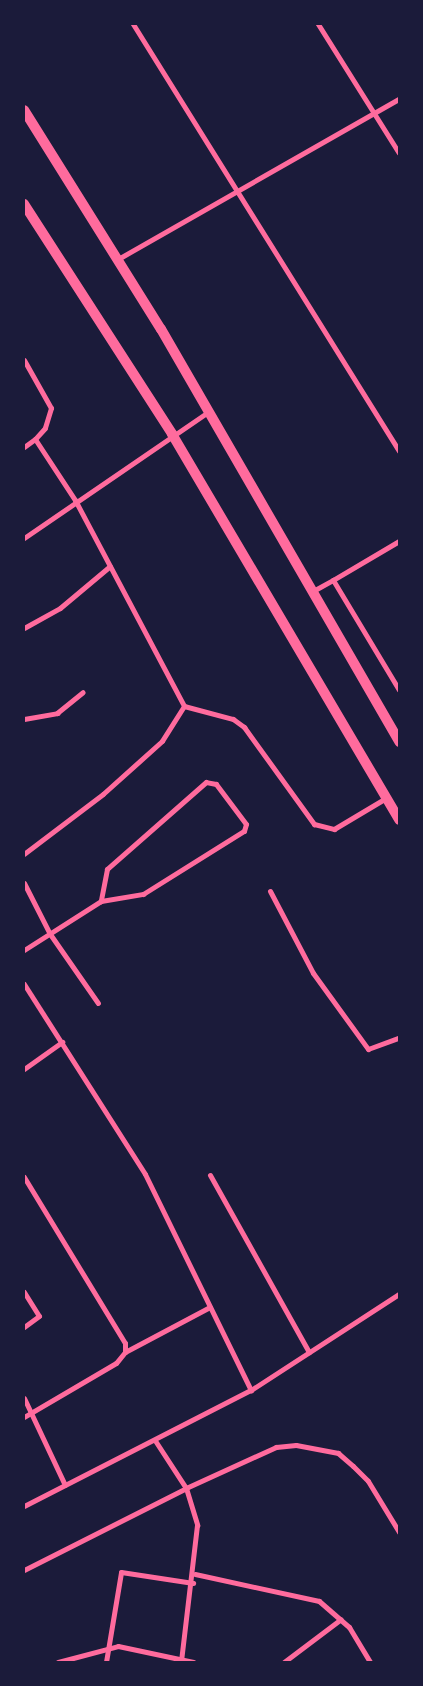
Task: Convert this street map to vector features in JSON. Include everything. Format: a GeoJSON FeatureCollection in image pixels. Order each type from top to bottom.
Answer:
{"type":"FeatureCollection","features":[{"type":"Feature","properties":{"kind":"main road"},"geometry":{"type":"LineString","coordinates":[[24,112],[117,260],[208,412],[399,742]]}},
{"type":"Feature","properties":{"kind":"main road"},"geometry":{"type":"LineString","coordinates":[[24,204],[172,434],[399,820]]}},
{"type":"Feature","properties":{"kind":"street"},"geometry":{"type":"LineString","coordinates":[[133,24],[399,451]]}},
{"type":"Feature","properties":{"kind":"street"},"geometry":{"type":"LineString","coordinates":[[318,24],[399,153]]}},
{"type":"Feature","properties":{"kind":"street"},"geometry":{"type":"LineString","coordinates":[[117,260],[399,100]]}},
{"type":"Feature","properties":{"kind":"street"},"geometry":{"type":"LineString","coordinates":[[24,360],[52,408],[46,428],[24,447]]}},
{"type":"Feature","properties":{"kind":"street"},"geometry":{"type":"LineString","coordinates":[[24,538],[74,500],[208,412]]}},
{"type":"Feature","properties":{"kind":"street"},"geometry":{"type":"LineString","coordinates":[[35,439],[74,500],[184,706],[233,719],[244,727],[314,824],[334,829],[386,798]]}},
{"type":"Feature","properties":{"kind":"street"},"geometry":{"type":"LineString","coordinates":[[312,592],[399,541]]}},
{"type":"Feature","properties":{"kind":"street"},"geometry":{"type":"LineString","coordinates":[[24,628],[60,608],[110,566]]}},
{"type":"Feature","properties":{"kind":"street"},"geometry":{"type":"LineString","coordinates":[[333,580],[399,690]]}},
{"type":"Feature","properties":{"kind":"street"},"geometry":{"type":"LineString","coordinates":[[24,719],[57,713],[83,692]]}},
{"type":"Feature","properties":{"kind":"street"},"geometry":{"type":"LineString","coordinates":[[24,854],[103,794],[162,741],[184,706]]}},
{"type":"Feature","properties":{"kind":"street"},"geometry":{"type":"LineString","coordinates":[[24,950],[101,901],[143,894],[244,832],[246,824],[216,784],[206,782],[107,869],[101,901]]}},
{"type":"Feature","properties":{"kind":"street"},"geometry":{"type":"LineString","coordinates":[[24,884],[50,934],[98,1003]]}},
{"type":"Feature","properties":{"kind":"street"},"geometry":{"type":"LineString","coordinates":[[270,892],[313,973],[368,1049],[399,1038]]}},
{"type":"Feature","properties":{"kind":"street"},"geometry":{"type":"LineString","coordinates":[[24,984],[145,1174],[251,1390]]}},
{"type":"Feature","properties":{"kind":"street"},"geometry":{"type":"LineString","coordinates":[[24,1069],[62,1042]]}},
{"type":"Feature","properties":{"kind":"street"},"geometry":{"type":"LineString","coordinates":[[210,1175],[309,1352]]}},
{"type":"Feature","properties":{"kind":"street"},"geometry":{"type":"LineString","coordinates":[[24,1176],[121,1335],[125,1352]]}},
{"type":"Feature","properties":{"kind":"street"},"geometry":{"type":"LineString","coordinates":[[24,1292],[39,1316],[24,1327]]}},
{"type":"Feature","properties":{"kind":"street"},"geometry":{"type":"LineString","coordinates":[[24,1506],[156,1442],[251,1390],[399,1294]]}},
{"type":"Feature","properties":{"kind":"street"},"geometry":{"type":"LineString","coordinates":[[24,1417],[116,1362],[125,1352],[210,1307]]}},
{"type":"Feature","properties":{"kind":"street"},"geometry":{"type":"LineString","coordinates":[[24,1398],[65,1485]]}},
{"type":"Feature","properties":{"kind":"street"},"geometry":{"type":"LineString","coordinates":[[156,1442],[186,1488],[197,1526],[195,1574],[181,1661]]}},
{"type":"Feature","properties":{"kind":"street"},"geometry":{"type":"LineString","coordinates":[[24,1570],[186,1488],[276,1447],[317,1447],[338,1454],[368,1481],[399,1532]]}},
{"type":"Feature","properties":{"kind":"street"},"geometry":{"type":"LineString","coordinates":[[106,1662],[121,1572],[193,1583]]}},
{"type":"Feature","properties":{"kind":"street"},"geometry":{"type":"LineString","coordinates":[[195,1574],[301,1595],[319,1601],[341,1619],[370,1662]]}},
{"type":"Feature","properties":{"kind":"street"},"geometry":{"type":"LineString","coordinates":[[284,1662],[341,1619]]}},
{"type":"Feature","properties":{"kind":"street"},"geometry":{"type":"LineString","coordinates":[[58,1662],[109,1647],[193,1662]]}}]}
